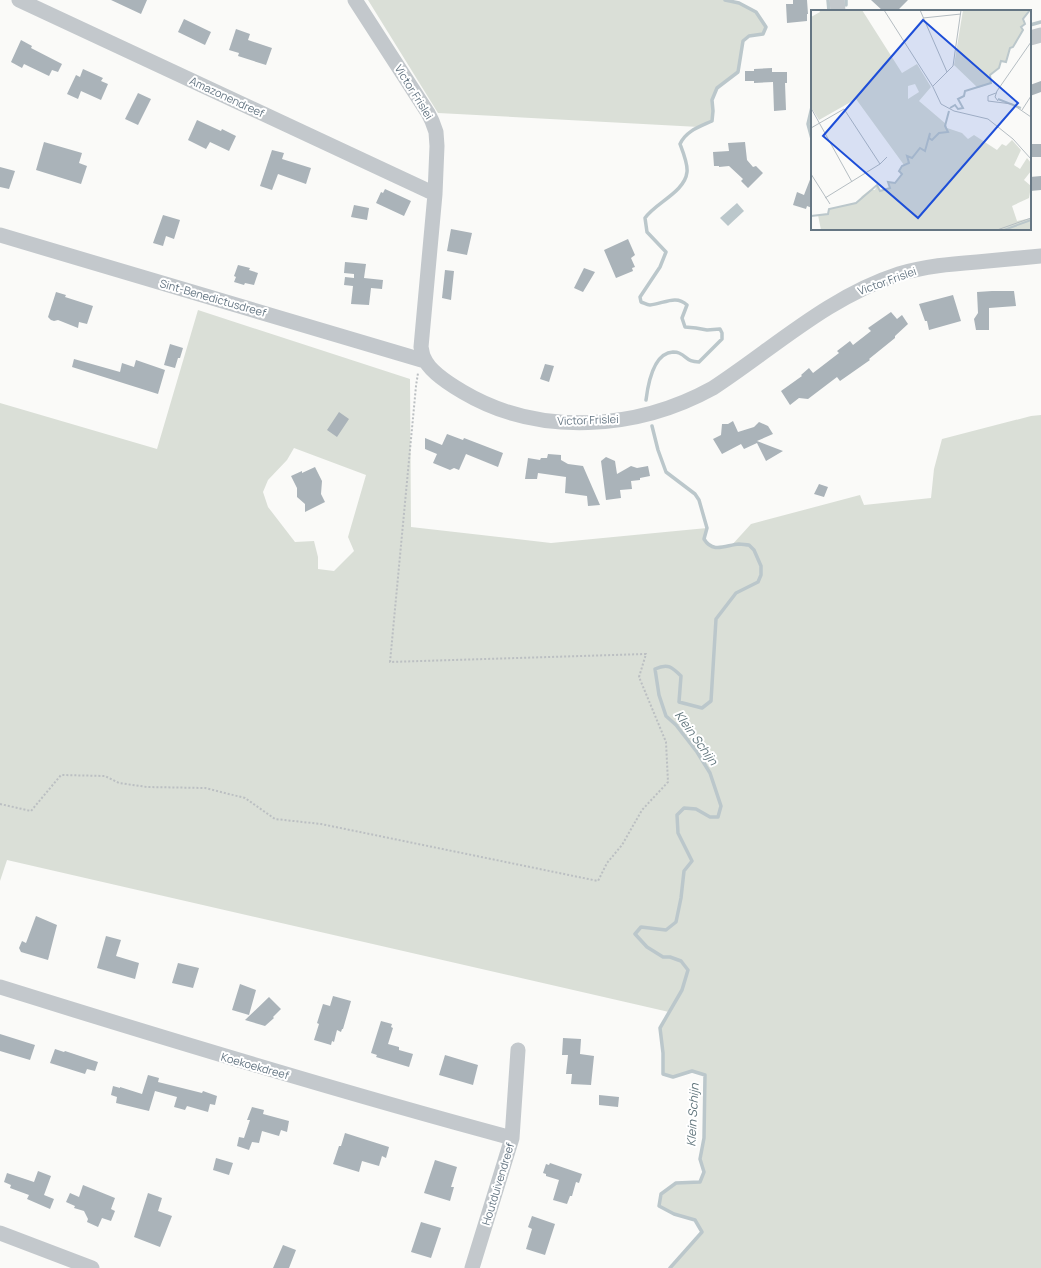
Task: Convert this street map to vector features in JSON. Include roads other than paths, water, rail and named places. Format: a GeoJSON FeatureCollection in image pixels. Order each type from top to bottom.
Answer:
{"type":"FeatureCollection","features":[{"type":"Feature","properties":{"kind":"street","name":"Amazonendreef"},"geometry":{"type":"LineString","coordinates":[[19,0],[435,194]]}},
{"type":"Feature","properties":{"kind":"street","name":"Victor Frislei"},"geometry":{"type":"LineString","coordinates":[[355,0],[432,121],[436,132],[437,146],[435,194],[421,346],[425,361],[428,366],[456,388],[474,398],[514,414],[566,423],[614,421],[674,406],[700,395],[726,380],[814,316],[878,282],[900,274],[942,265],[1041,256]]}},
{"type":"Feature","properties":{"kind":"street"},"geometry":{"type":"LineString","coordinates":[[837,0],[838,10]]}},
{"type":"Feature","properties":{"kind":"street"},"geometry":{"type":"LineString","coordinates":[[1031,38],[1041,35]]}},
{"type":"Feature","properties":{"kind":"street","name":"Sint-Benedictusdreef"},"geometry":{"type":"LineString","coordinates":[[0,236],[425,361]]}},
{"type":"Feature","properties":{"kind":"street","name":"Koekoekdreef"},"geometry":{"type":"LineString","coordinates":[[0,987],[245,1063],[512,1138]]}},
{"type":"Feature","properties":{"kind":"street","name":"Houtduivendreef"},"geometry":{"type":"LineString","coordinates":[[472,1268],[512,1138],[518,1050]]}},
{"type":"Feature","properties":{"kind":"street"},"geometry":{"type":"LineString","coordinates":[[0,1233],[92,1268]]}},
{"type":"Feature","properties":{"kind":"waterway","name":"Klein Schijn"},"geometry":{"type":"LineString","coordinates":[[646,400],[650,378],[656,363],[661,358],[666,354],[676,352],[690,360],[699,362],[722,339],[720,329],[707,330],[685,327],[682,318],[687,305],[683,302],[678,300],[669,300],[649,305],[641,302],[640,297],[660,267],[666,252],[647,232],[645,218],[681,186],[685,179],[687,165],[680,144],[689,133],[712,121],[712,100],[717,88],[738,72],[743,41],[749,36],[763,34],[766,27],[756,12],[739,3],[725,0]]}},
{"type":"Feature","properties":{"kind":"waterway"},"geometry":{"type":"LineString","coordinates":[[828,0],[829,10]]}},
{"type":"Feature","properties":{"kind":"waterway"},"geometry":{"type":"LineString","coordinates":[[846,0],[846,5]]}},
{"type":"Feature","properties":{"kind":"waterway"},"geometry":{"type":"LineString","coordinates":[[1031,25],[1041,22]]}},
{"type":"Feature","properties":{"kind":"waterway"},"geometry":{"type":"LineString","coordinates":[[811,111],[808,124],[811,135]]}},
{"type":"Feature","properties":{"kind":"waterway","name":"Klein Schijn"},"geometry":{"type":"LineString","coordinates":[[652,426],[658,450],[666,472],[695,494],[699,500],[707,528],[704,539],[711,546],[720,548],[739,544],[749,545],[754,550],[761,566],[761,575],[758,582],[736,593],[716,619],[711,701],[702,708],[679,702],[681,676],[675,670],[667,666],[655,669],[659,695],[666,716],[676,725],[697,752],[710,773],[721,806],[718,817],[710,817],[696,809],[684,808],[677,815],[678,833],[692,861],[684,871],[681,898],[676,922],[666,930],[641,927],[635,934],[647,947],[663,957],[670,957],[681,961],[688,970],[682,990],[660,1028],[663,1053],[663,1074],[673,1077],[692,1071],[705,1075],[704,1138],[700,1159],[704,1172],[700,1182],[676,1183],[661,1194],[659,1206],[674,1214],[695,1220],[702,1232],[670,1268]]}}]}
